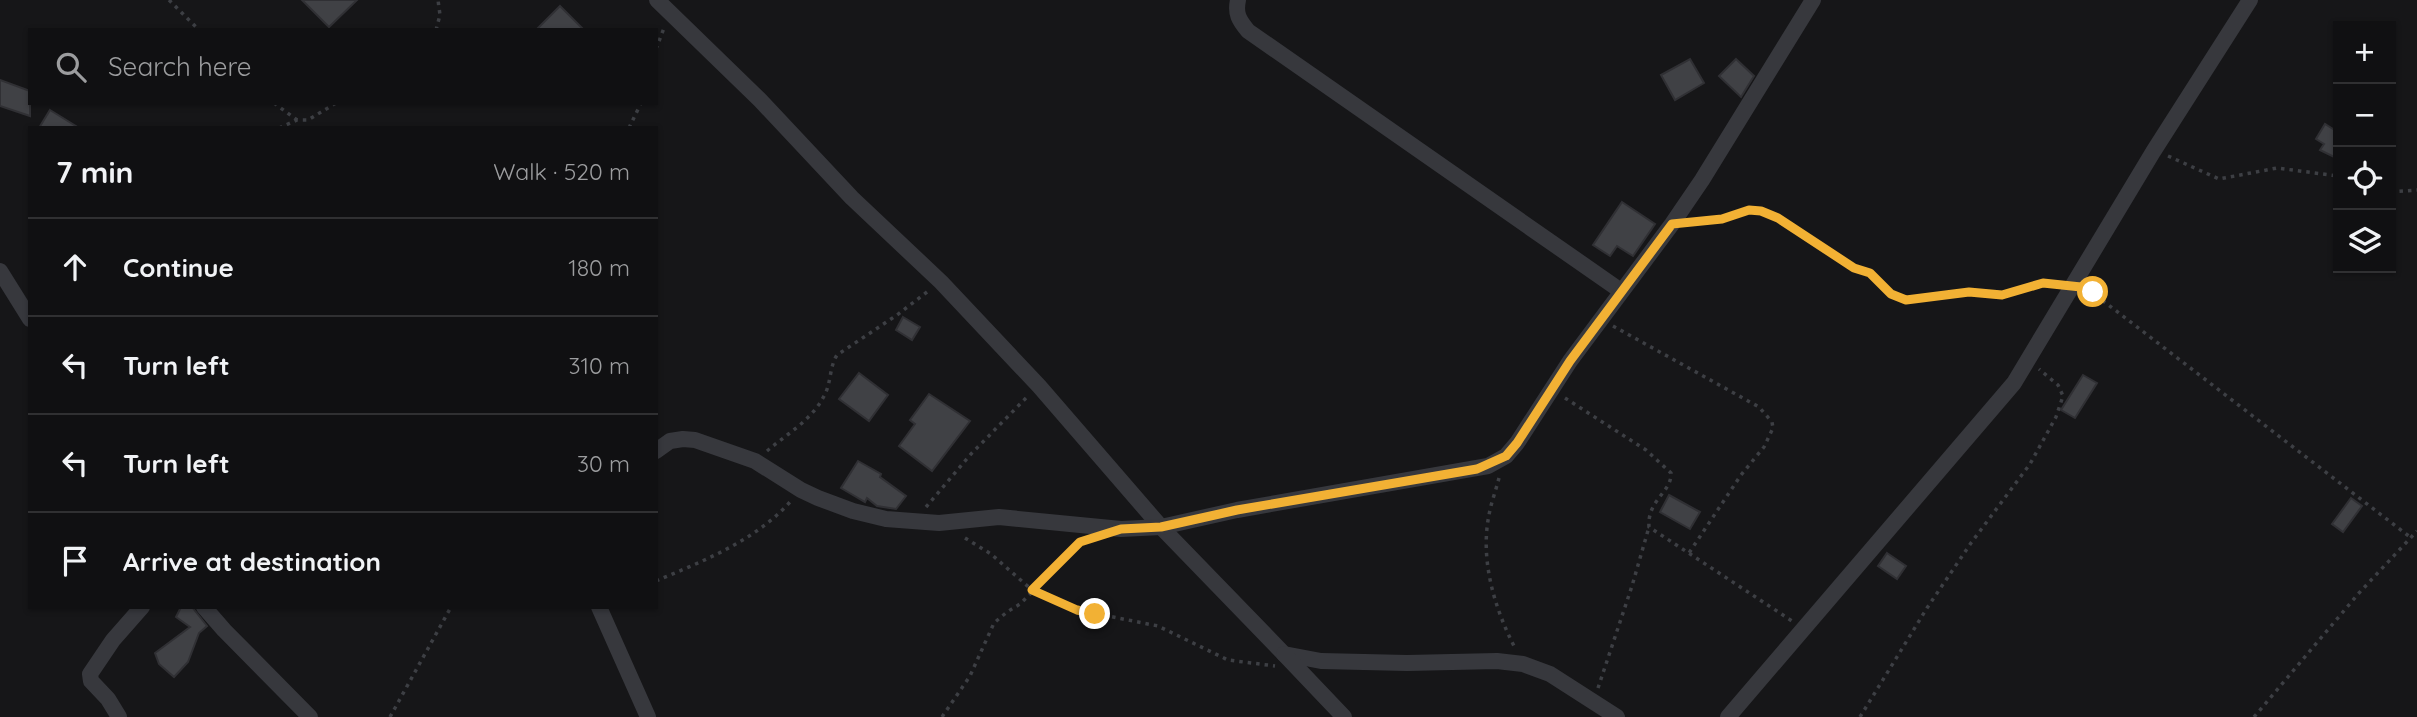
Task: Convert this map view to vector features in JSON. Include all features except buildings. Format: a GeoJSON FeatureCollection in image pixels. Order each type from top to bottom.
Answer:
{"type":"FeatureCollection","features":[{"type":"Feature","properties":{"kind":"street"},"geometry":{"type":"LineString","coordinates":[[657,0],[760,100],[852,198],[941,282],[1039,386],[1161,527],[1344,717]]}},
{"type":"Feature","properties":{"kind":"street"},"geometry":{"type":"LineString","coordinates":[[1238,0],[1238,19],[1248,31],[1621,291]]}},
{"type":"Feature","properties":{"kind":"street"},"geometry":{"type":"LineString","coordinates":[[658,450],[670,441],[682,439],[710,445],[755,461],[801,490],[871,516],[939,523],[999,517],[1121,529],[1161,527],[1237,510],[1477,469],[1506,456],[1621,291],[1672,224],[1702,180],[1812,0]]}},
{"type":"Feature","properties":{"kind":"street"},"geometry":{"type":"LineString","coordinates":[[1728,717],[2014,383],[2153,152],[2250,0]]}},
{"type":"Feature","properties":{"kind":"street"},"geometry":{"type":"LineString","coordinates":[[0,273],[28,315]]}},
{"type":"Feature","properties":{"kind":"street"},"geometry":{"type":"LineString","coordinates":[[119,717],[108,699],[90,681],[90,674],[113,639],[140,609]]}},
{"type":"Feature","properties":{"kind":"street"},"geometry":{"type":"LineString","coordinates":[[206,609],[310,717]]}},
{"type":"Feature","properties":{"kind":"street"},"geometry":{"type":"LineString","coordinates":[[600,609],[648,717]]}},
{"type":"Feature","properties":{"kind":"street"},"geometry":{"type":"LineString","coordinates":[[1284,654],[1302,659],[1332,661],[1497,661],[1523,664],[1550,674],[1594,700],[1616,717]]}},
{"type":"Feature","properties":{"kind":"path"},"geometry":{"type":"LineString","coordinates":[[169,0],[197,28]]}},
{"type":"Feature","properties":{"kind":"path"},"geometry":{"type":"LineString","coordinates":[[437,28],[440,15],[438,0]]}},
{"type":"Feature","properties":{"kind":"path"},"geometry":{"type":"LineString","coordinates":[[658,43],[669,12]]}},
{"type":"Feature","properties":{"kind":"path"},"geometry":{"type":"LineString","coordinates":[[277,105],[297,120]]}},
{"type":"Feature","properties":{"kind":"path"},"geometry":{"type":"LineString","coordinates":[[284,126],[297,120],[308,120],[334,105]]}},
{"type":"Feature","properties":{"kind":"path"},"geometry":{"type":"LineString","coordinates":[[630,126],[639,105]]}},
{"type":"Feature","properties":{"kind":"path"},"geometry":{"type":"LineString","coordinates":[[2153,152],[2169,156],[2218,179],[2277,168],[2333,175]]}},
{"type":"Feature","properties":{"kind":"path"},"geometry":{"type":"LineString","coordinates":[[2396,192],[2417,190]]}},
{"type":"Feature","properties":{"kind":"path"},"geometry":{"type":"LineString","coordinates":[[1672,224],[1722,219],[1749,210],[1770,214],[1854,268],[1870,273],[1891,294],[1906,300],[1969,292],[2002,295],[2043,283],[2093,292],[2410,537]]}},
{"type":"Feature","properties":{"kind":"path"},"geometry":{"type":"LineString","coordinates":[[755,461],[796,429],[820,402],[826,392],[833,361],[837,355],[941,282]]}},
{"type":"Feature","properties":{"kind":"path"},"geometry":{"type":"LineString","coordinates":[[1601,319],[1759,407],[1772,422],[1773,428],[1764,447],[1741,475],[1689,553]]}},
{"type":"Feature","properties":{"kind":"path"},"geometry":{"type":"LineString","coordinates":[[1860,717],[1971,543],[2030,464],[2056,417],[2063,396],[2058,385],[2028,360]]}},
{"type":"Feature","properties":{"kind":"path"},"geometry":{"type":"LineString","coordinates":[[914,522],[964,463],[1039,386]]}},
{"type":"Feature","properties":{"kind":"path"},"geometry":{"type":"LineString","coordinates":[[1552,389],[1646,450],[1671,472],[1671,481],[1652,506],[1648,516],[1649,527],[1632,586],[1594,700]]}},
{"type":"Feature","properties":{"kind":"path"},"geometry":{"type":"LineString","coordinates":[[1506,456],[1489,515],[1486,541],[1488,567],[1507,633],[1523,664]]}},
{"type":"Feature","properties":{"kind":"path"},"geometry":{"type":"LineString","coordinates":[[658,580],[751,535],[771,522],[801,490]]}},
{"type":"Feature","properties":{"kind":"path"},"geometry":{"type":"LineString","coordinates":[[939,523],[991,554],[1032,590],[1077,610],[1158,626],[1228,660],[1298,669]]}},
{"type":"Feature","properties":{"kind":"path"},"geometry":{"type":"LineString","coordinates":[[1649,527],[1803,627]]}},
{"type":"Feature","properties":{"kind":"path"},"geometry":{"type":"LineString","coordinates":[[2255,717],[2312,646],[2417,531]]}},
{"type":"Feature","properties":{"kind":"path"},"geometry":{"type":"LineString","coordinates":[[942,717],[970,676],[994,623],[1020,604],[1080,542],[1087,539]]}},
{"type":"Feature","properties":{"kind":"path"},"geometry":{"type":"LineString","coordinates":[[390,717],[450,609]]}},
{"type":"Feature","properties":{"kind":"route"},"geometry":{"type":"LineString","coordinates":[[1095,614],[1077,610],[1032,590],[1080,542],[1095,536],[1121,529],[1161,527],[1237,510],[1477,469],[1506,456],[1570,361],[1672,224],[1722,219],[1749,210],[1761,211],[1778,218],[1854,268],[1870,273],[1891,294],[1906,300],[1969,292],[2002,295],[2032,284],[2043,283],[2081,287],[2093,292]]}}]}
